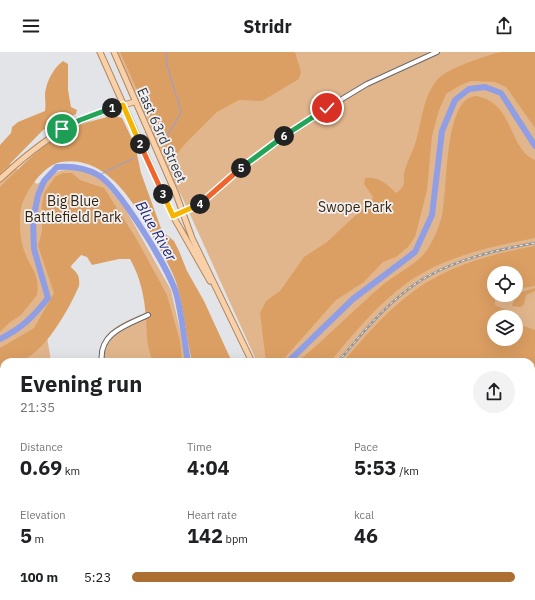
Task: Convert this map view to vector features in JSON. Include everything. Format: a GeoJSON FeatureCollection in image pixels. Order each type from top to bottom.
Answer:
{"type":"FeatureCollection","features":[{"type":"Feature","properties":{"kind":"main road","name":"East 63rd Street"},"geometry":{"type":"LineString","coordinates":[[100,52],[173,216],[204,273],[219,293]]}},
{"type":"Feature","properties":{"kind":"main road","name":"East 63rd Street"},"geometry":{"type":"LineString","coordinates":[[114,52],[199,253],[250,358]]}},
{"type":"Feature","properties":{"kind":"main road"},"geometry":{"type":"LineString","coordinates":[[0,180],[33,150],[62,129],[87,117],[134,102]]}},
{"type":"Feature","properties":{"kind":"street"},"geometry":{"type":"LineString","coordinates":[[173,216],[202,203],[244,165],[324,110],[367,84],[437,52]]}},
{"type":"Feature","properties":{"kind":"street"},"geometry":{"type":"LineString","coordinates":[[102,358],[102,351],[108,337],[116,330],[148,315]]}},
{"type":"Feature","properties":{"kind":"green space","name":"Swope Park"},"geometry":{"type":"Polygon","coordinates":[[[114,52],[535,52],[535,358],[255,358],[183,199],[134,102],[114,52]]]}},
{"type":"Feature","properties":{"kind":"green space"},"geometry":{"type":"Polygon","coordinates":[[[120,52],[295,52],[301,72],[299,79],[262,101],[239,100],[217,112],[176,155],[171,157],[166,155],[120,52]]]}},
{"type":"Feature","properties":{"kind":"green space"},"geometry":{"type":"Polygon","coordinates":[[[501,52],[535,52],[535,128],[506,87],[495,82],[471,81],[446,94],[439,110],[432,136],[427,190],[415,237],[408,247],[396,257],[383,262],[364,282],[336,300],[285,358],[266,358],[260,313],[266,301],[280,291],[304,257],[327,242],[372,200],[373,197],[364,184],[365,178],[379,179],[396,193],[400,190],[404,185],[405,169],[415,144],[425,103],[432,87],[437,80],[449,71],[476,59],[501,52]]]}},
{"type":"Feature","properties":{"kind":"green space"},"geometry":{"type":"Polygon","coordinates":[[[63,61],[68,64],[68,90],[71,107],[77,110],[76,114],[43,130],[0,174],[0,145],[11,133],[12,127],[18,122],[45,111],[45,94],[47,85],[54,71],[63,61]]]}},
{"type":"Feature","properties":{"kind":"green space"},"geometry":{"type":"Polygon","coordinates":[[[475,96],[488,100],[497,107],[504,116],[520,146],[526,154],[535,160],[535,238],[473,252],[457,257],[428,270],[414,278],[390,296],[359,328],[333,358],[302,358],[385,283],[415,262],[430,246],[442,215],[452,129],[457,113],[465,101],[475,96]]]}},
{"type":"Feature","properties":{"kind":"green space"},"geometry":{"type":"Polygon","coordinates":[[[112,115],[122,118],[135,145],[141,173],[162,231],[174,241],[187,271],[204,301],[230,358],[191,358],[176,282],[140,214],[119,186],[107,175],[93,166],[78,162],[61,162],[54,164],[41,174],[26,194],[21,208],[20,229],[26,256],[36,276],[38,287],[37,295],[21,315],[9,323],[0,332],[0,187],[47,144],[80,125],[112,115]]]}},
{"type":"Feature","properties":{"kind":"green space","name":"Big Blue Battlefield Park"},"geometry":{"type":"Polygon","coordinates":[[[5,160],[37,184],[59,171],[82,167],[95,172],[125,208],[171,290],[186,358],[100,358],[102,342],[108,334],[124,322],[152,310],[138,249],[71,250],[72,295],[44,319],[50,358],[0,358],[0,162],[5,160]]]}},
{"type":"Feature","properties":{"kind":"green space"},"geometry":{"type":"Polygon","coordinates":[[[63,173],[72,173],[80,180],[104,188],[136,238],[167,295],[180,341],[182,358],[151,358],[147,340],[146,317],[141,287],[135,268],[130,259],[119,259],[92,265],[87,257],[81,255],[70,267],[78,275],[79,286],[69,307],[54,331],[36,351],[27,358],[0,358],[0,348],[34,328],[54,293],[38,246],[42,231],[42,205],[44,193],[55,177],[63,173]]]}},
{"type":"Feature","properties":{"kind":"green space"},"geometry":{"type":"Polygon","coordinates":[[[535,246],[535,286],[523,288],[523,266],[487,266],[487,302],[495,302],[495,305],[506,310],[487,310],[487,346],[523,346],[523,326],[535,330],[535,358],[346,358],[383,318],[401,301],[424,284],[470,262],[535,246]]]}},
{"type":"Feature","properties":{"kind":"green space"},"geometry":{"type":"Polygon","coordinates":[[[535,288],[535,291],[526,295],[524,304],[521,307],[512,306],[513,302],[523,302],[523,292],[535,288]]]}},
{"type":"Feature","properties":{"kind":"waterway"},"geometry":{"type":"LineString","coordinates":[[158,144],[169,133],[181,113],[166,60],[166,52]]}},
{"type":"Feature","properties":{"kind":"waterway","name":"Blue River"},"geometry":{"type":"LineString","coordinates":[[292,358],[353,299],[415,252],[432,215],[442,131],[455,100],[469,89],[485,87],[501,93],[535,146]]}},
{"type":"Feature","properties":{"kind":"waterway"},"geometry":{"type":"LineString","coordinates":[[99,175],[134,158]]}},
{"type":"Feature","properties":{"kind":"waterway","name":"Blue River"},"geometry":{"type":"LineString","coordinates":[[0,339],[15,331],[27,322],[48,298],[34,249],[33,220],[38,195],[44,181],[57,167],[73,167],[98,175],[107,183],[130,211],[154,248],[172,282],[176,293],[187,358]]}},
{"type":"Feature","properties":{"kind":"railway"},"geometry":{"type":"LineString","coordinates":[[341,358],[367,328],[388,307],[411,287],[423,279],[449,266],[477,256],[535,243]]}},
{"type":"Feature","properties":{"kind":"route"},"geometry":{"type":"LineString","coordinates":[[62,129],[100,112],[123,105],[173,216],[202,203],[244,165],[327,108]]}}]}
